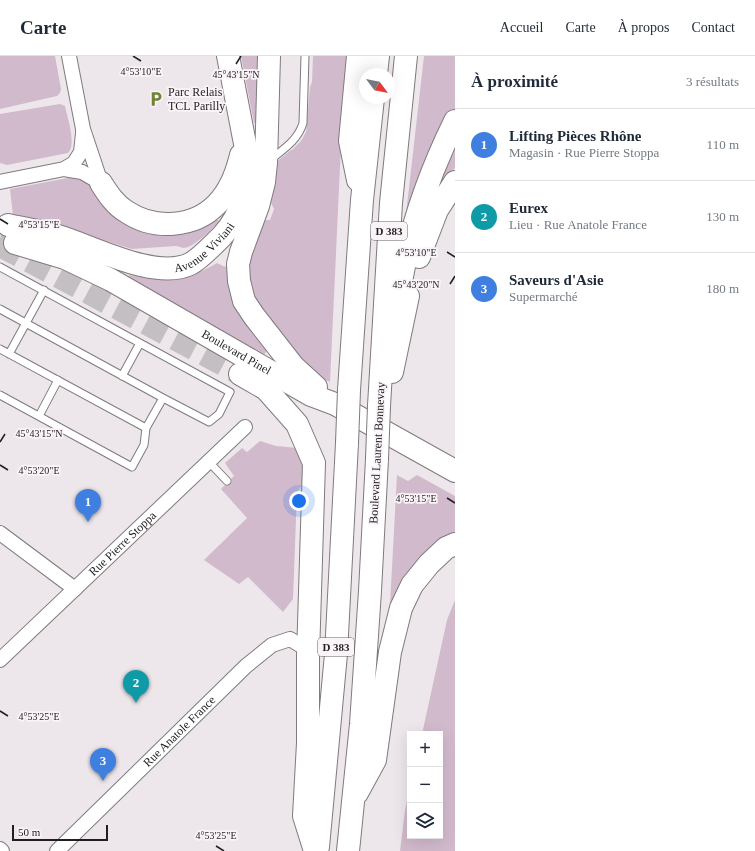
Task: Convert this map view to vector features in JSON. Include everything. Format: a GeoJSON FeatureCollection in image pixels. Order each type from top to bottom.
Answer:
{"type":"FeatureCollection","features":[{"type":"Feature","properties":{"kind":"main road","name":"Avenue Viviani"},"geometry":{"type":"LineString","coordinates":[[11,234],[63,237],[126,261],[143,265],[170,268],[190,264],[205,252],[232,224],[245,193],[248,166],[228,56]]}},
{"type":"Feature","properties":{"kind":"main road"},"geometry":{"type":"LineString","coordinates":[[269,56],[266,163],[262,194],[238,264],[240,288],[244,301],[254,316],[293,366],[342,397]]}},
{"type":"Feature","properties":{"kind":"main road"},"geometry":{"type":"LineString","coordinates":[[358,56],[350,141],[362,200]]}},
{"type":"Feature","properties":{"kind":"main road"},"geometry":{"type":"LineString","coordinates":[[377,68],[378,56]]}},
{"type":"Feature","properties":{"kind":"main road","name":"Boulevard Laurent Bonnevay"},"geometry":{"type":"LineString","coordinates":[[384,409],[391,203],[406,56]]}},
{"type":"Feature","properties":{"kind":"main road","name":"D 383"},"geometry":{"type":"LineString","coordinates":[[316,851],[336,654],[347,443],[342,397],[372,104]]}},
{"type":"Feature","properties":{"kind":"main road"},"geometry":{"type":"LineString","coordinates":[[392,373],[397,308],[403,272],[411,239],[429,183],[445,142],[455,122]]}},
{"type":"Feature","properties":{"kind":"main road"},"geometry":{"type":"LineString","coordinates":[[101,183],[120,207],[126,212],[140,219],[164,224],[173,224],[193,219],[217,204],[229,188],[237,169],[244,140]]}},
{"type":"Feature","properties":{"kind":"main road"},"geometry":{"type":"LineString","coordinates":[[384,409],[404,312],[414,272],[437,210],[455,182]]}},
{"type":"Feature","properties":{"kind":"main road"},"geometry":{"type":"LineString","coordinates":[[190,264],[207,260],[222,253],[236,240],[253,218]]}},
{"type":"Feature","properties":{"kind":"main road","name":"Boulevard Pinel"},"geometry":{"type":"LineString","coordinates":[[11,234],[111,280],[311,395],[342,397],[453,469]]}},
{"type":"Feature","properties":{"kind":"main road"},"geometry":{"type":"LineString","coordinates":[[240,374],[266,389],[298,424],[314,464],[308,656],[308,743],[304,816],[316,851]]}},
{"type":"Feature","properties":{"kind":"main road","name":"D 383"},"geometry":{"type":"LineString","coordinates":[[348,851],[361,724],[370,591],[383,562],[382,462],[384,409]]}},
{"type":"Feature","properties":{"kind":"main road"},"geometry":{"type":"LineString","coordinates":[[353,799],[375,760],[390,652],[401,608],[412,585],[429,564],[446,548],[455,544]]}},
{"type":"Feature","properties":{"kind":"street"},"geometry":{"type":"LineString","coordinates":[[69,56],[83,129],[101,183]]}},
{"type":"Feature","properties":{"kind":"street"},"geometry":{"type":"LineString","coordinates":[[0,182],[64,169],[74,163],[81,152],[83,129]]}},
{"type":"Feature","properties":{"kind":"street"},"geometry":{"type":"LineString","coordinates":[[64,169],[82,172],[101,183]]}},
{"type":"Feature","properties":{"kind":"street","name":"Rue Pierre Stoppa"},"geometry":{"type":"LineString","coordinates":[[0,660],[245,427]]}},
{"type":"Feature","properties":{"kind":"street"},"geometry":{"type":"LineString","coordinates":[[0,533],[75,589]]}},
{"type":"Feature","properties":{"kind":"street","name":"Rue Anatole France"},"geometry":{"type":"LineString","coordinates":[[57,851],[246,666],[272,646],[290,639],[303,647],[308,656]]}},
{"type":"Feature","properties":{"kind":"lane"},"geometry":{"type":"LineString","coordinates":[[266,163],[288,146],[301,129],[303,122],[305,56]]}},
{"type":"Feature","properties":{"kind":"lane"},"geometry":{"type":"LineString","coordinates":[[0,266],[230,392],[219,414],[209,422],[0,309]]}},
{"type":"Feature","properties":{"kind":"lane"},"geometry":{"type":"LineString","coordinates":[[9,354],[44,290]]}},
{"type":"Feature","properties":{"kind":"lane"},"geometry":{"type":"LineString","coordinates":[[122,376],[140,343]]}},
{"type":"Feature","properties":{"kind":"lane"},"geometry":{"type":"LineString","coordinates":[[0,349],[146,428]]}},
{"type":"Feature","properties":{"kind":"lane"},"geometry":{"type":"LineString","coordinates":[[39,416],[58,380]]}},
{"type":"Feature","properties":{"kind":"lane"},"geometry":{"type":"LineString","coordinates":[[0,395],[132,466],[144,445],[146,428],[163,398]]}},
{"type":"Feature","properties":{"kind":"lane"},"geometry":{"type":"LineString","coordinates":[[209,462],[227,481]]}},
{"type":"Feature","properties":{"kind":"shaded area"},"geometry":{"type":"Polygon","coordinates":[[[0,56],[55,56],[61,89],[60,93],[57,96],[0,109],[0,56]]]}},
{"type":"Feature","properties":{"kind":"shaded area"},"geometry":{"type":"Polygon","coordinates":[[[241,56],[259,56],[257,122],[254,123],[241,56]]]}},
{"type":"Feature","properties":{"kind":"shaded area"},"geometry":{"type":"Polygon","coordinates":[[[313,56],[348,56],[343,103],[330,382],[315,375],[254,304],[245,272],[264,220],[270,220],[274,209],[271,203],[275,163],[301,141],[306,132],[310,87],[312,82],[313,56]]]}},
{"type":"Feature","properties":{"kind":"shaded area"},"geometry":{"type":"Polygon","coordinates":[[[424,56],[455,56],[455,110],[406,214],[424,56]]]}},
{"type":"Feature","properties":{"kind":"shaded area"},"geometry":{"type":"Polygon","coordinates":[[[60,104],[65,106],[71,130],[72,143],[71,149],[68,153],[7,165],[0,163],[0,114],[60,104]]]}},
{"type":"Feature","properties":{"kind":"shaded area"},"geometry":{"type":"Polygon","coordinates":[[[455,143],[455,168],[449,174],[437,194],[439,178],[455,143]]]}},
{"type":"Feature","properties":{"kind":"shaded area"},"geometry":{"type":"Polygon","coordinates":[[[78,176],[90,184],[111,210],[213,216],[219,221],[202,238],[187,247],[183,248],[176,246],[132,249],[70,230],[13,216],[10,189],[78,176]]]}},
{"type":"Feature","properties":{"kind":"shaded area"},"geometry":{"type":"Polygon","coordinates":[[[217,263],[228,267],[268,349],[264,355],[127,281],[129,275],[153,278],[174,278],[195,274],[217,263]]]}},
{"type":"Feature","properties":{"kind":"shaded area"},"geometry":{"type":"Polygon","coordinates":[[[260,441],[276,446],[298,448],[303,464],[304,481],[297,493],[293,599],[283,612],[248,577],[239,584],[204,560],[247,518],[221,489],[234,476],[225,463],[242,448],[247,452],[260,441]]]}},
{"type":"Feature","properties":{"kind":"shaded area"},"geometry":{"type":"Polygon","coordinates":[[[397,475],[408,481],[417,475],[455,496],[455,538],[389,623],[397,475]]]}},
{"type":"Feature","properties":{"kind":"shaded area"},"geometry":{"type":"Polygon","coordinates":[[[455,600],[455,851],[400,851],[407,801],[407,839],[443,839],[443,731],[423,731],[447,620],[455,600]]]}},
{"type":"Feature","properties":{"kind":"tunnel"},"geometry":{"type":"LineString","coordinates":[[0,238],[15,243]]}},
{"type":"Feature","properties":{"kind":"tunnel"},"geometry":{"type":"LineString","coordinates":[[0,246],[240,374]]}},
{"type":"Feature","properties":{"kind":"place","name":"Parc Relais TCL Parilly"},"geometry":{"type":"Point","coordinates":[156,99]}},
{"type":"Feature","properties":{"kind":"place","name":"Lifting Pièces Rhône"},"geometry":{"type":"Point","coordinates":[88,522]}},
{"type":"Feature","properties":{"kind":"place","name":"Eurex"},"geometry":{"type":"Point","coordinates":[136,703]}},
{"type":"Feature","properties":{"kind":"place","name":"Saveurs d'Asie"},"geometry":{"type":"Point","coordinates":[103,781]}}]}
